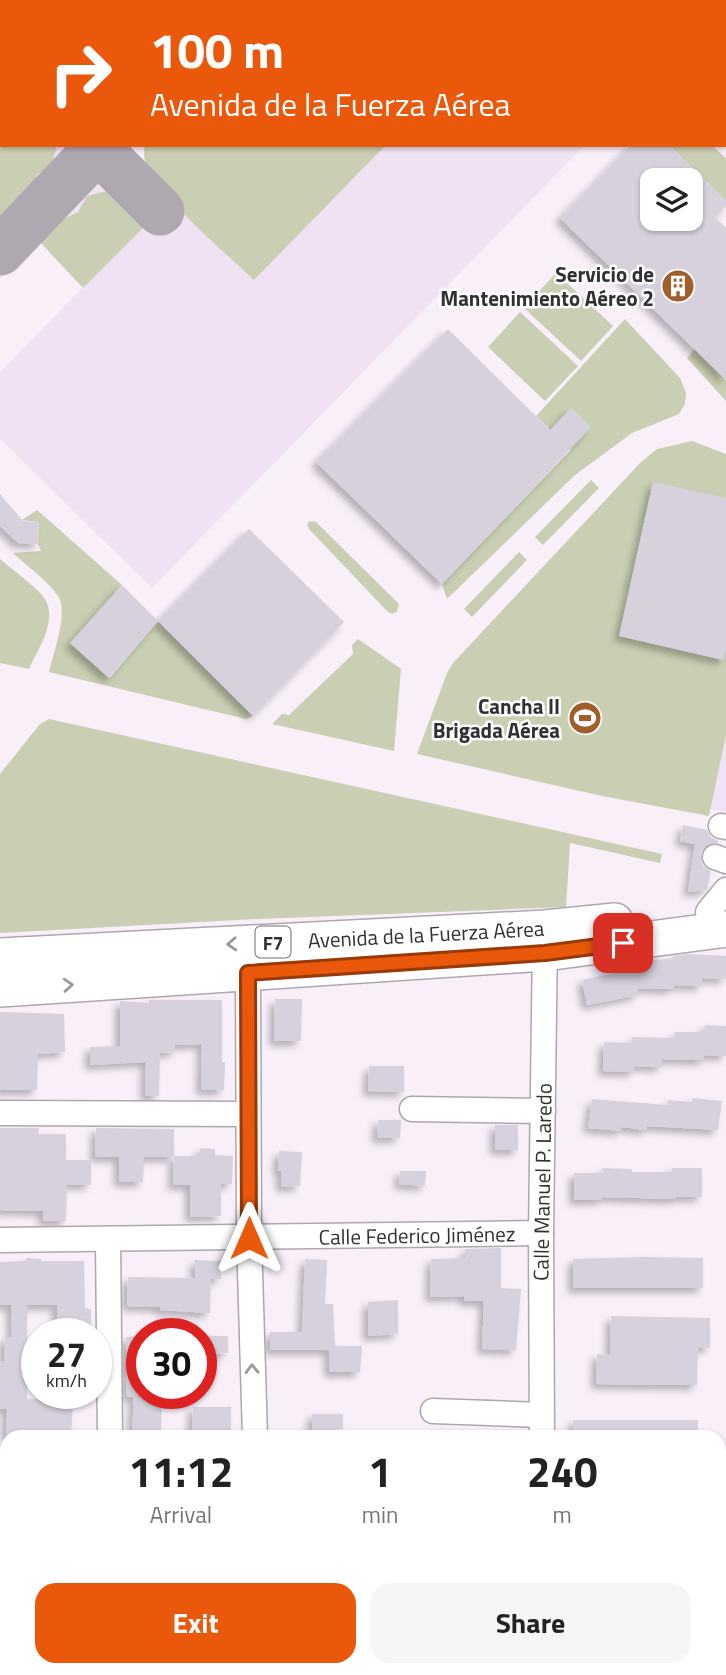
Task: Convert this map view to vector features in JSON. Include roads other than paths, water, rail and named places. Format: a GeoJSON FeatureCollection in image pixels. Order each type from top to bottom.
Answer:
{"type":"FeatureCollection","features":[{"type":"Feature","properties":{"kind":"highway","name":"Avenida de la Fuerza Aérea"},"geometry":{"type":"LineString","coordinates":[[0,989],[248,973],[545,941],[722,910]]}},
{"type":"Feature","properties":{"kind":"highway","name":"Avenida de la Fuerza Aérea"},"geometry":{"type":"LineString","coordinates":[[0,956],[545,941]]}},
{"type":"Feature","properties":{"kind":"street","name":"Calle Manuel P. Laredo"},"geometry":{"type":"LineString","coordinates":[[542,1426],[541,1233],[545,941]]}},
{"type":"Feature","properties":{"kind":"street"},"geometry":{"type":"LineString","coordinates":[[248,973],[249,1238],[255,1430]]}},
{"type":"Feature","properties":{"kind":"street"},"geometry":{"type":"LineString","coordinates":[[412,1109],[543,1111]]}},
{"type":"Feature","properties":{"kind":"street"},"geometry":{"type":"LineString","coordinates":[[0,1113],[248,1114]]}},
{"type":"Feature","properties":{"kind":"street","name":"Calle Federico Jiménez"},"geometry":{"type":"LineString","coordinates":[[0,1240],[541,1233]]}},
{"type":"Feature","properties":{"kind":"street"},"geometry":{"type":"LineString","coordinates":[[108,1239],[110,1430]]}},
{"type":"Feature","properties":{"kind":"street"},"geometry":{"type":"LineString","coordinates":[[433,1411],[542,1426]]}},
{"type":"Feature","properties":{"kind":"place","name":"Servicio de Mantenimiento Aéreo 2"},"geometry":{"type":"Point","coordinates":[678,286]}},
{"type":"Feature","properties":{"kind":"place","name":"Cancha II Brigada Aérea"},"geometry":{"type":"Point","coordinates":[585,718]}}]}
